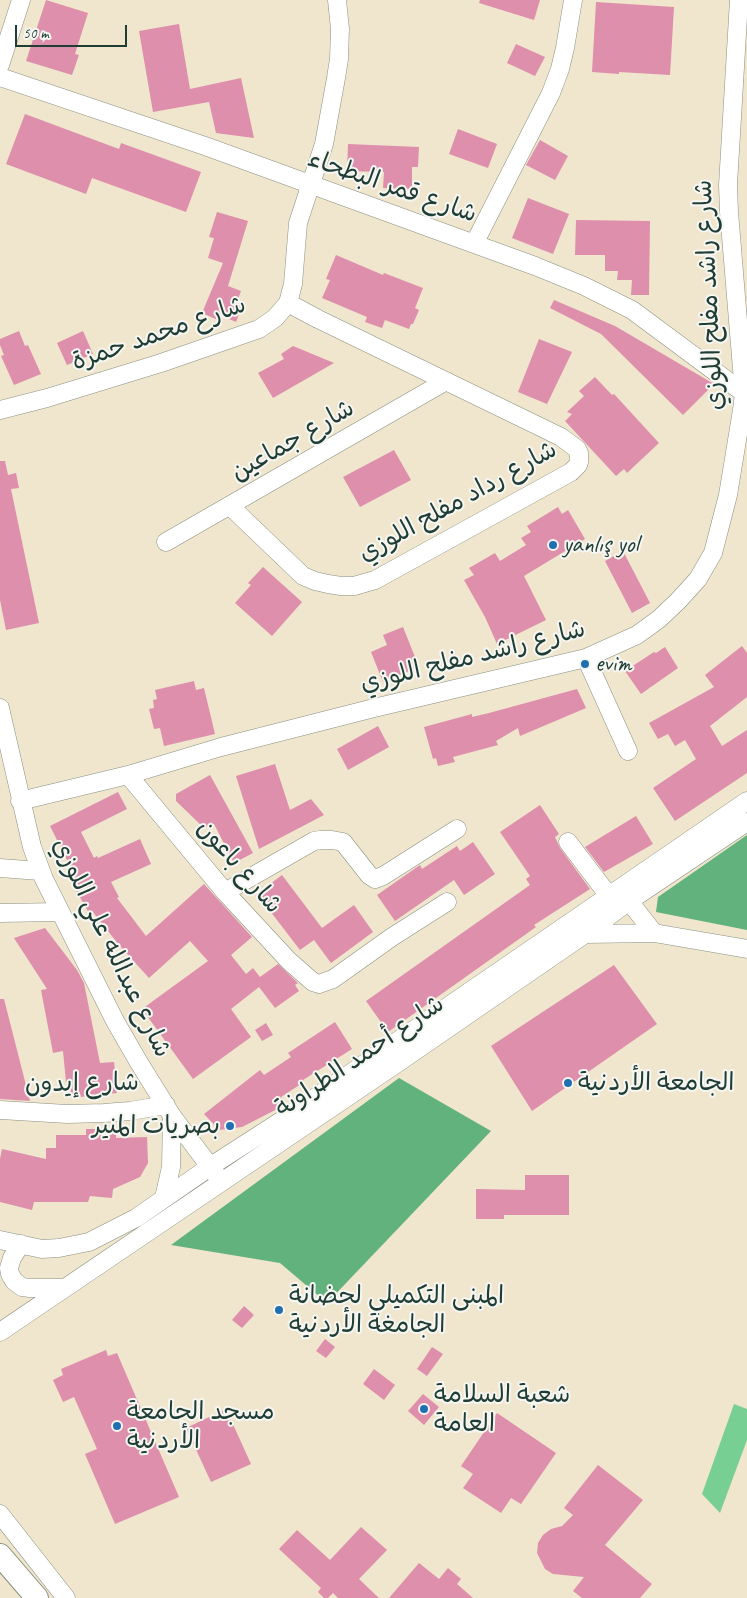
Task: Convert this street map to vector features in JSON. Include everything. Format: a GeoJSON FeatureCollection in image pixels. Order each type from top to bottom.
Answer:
{"type":"FeatureCollection","features":[{"type":"Feature","properties":{"kind":"main road"},"geometry":{"type":"LineString","coordinates":[[0,1555],[37,1598]]}},
{"type":"Feature","properties":{"kind":"street"},"geometry":{"type":"LineString","coordinates":[[0,66],[21,0]]}},
{"type":"Feature","properties":{"kind":"street"},"geometry":{"type":"LineString","coordinates":[[288,303],[293,284],[298,223],[324,144],[339,59],[340,29],[337,0]]}},
{"type":"Feature","properties":{"kind":"street"},"geometry":{"type":"LineString","coordinates":[[475,242],[554,85],[565,48],[573,0]]}},
{"type":"Feature","properties":{"kind":"street","name":"شارع راشد مفلح اللوزي"},"geometry":{"type":"LineString","coordinates":[[20,801],[128,775],[221,747],[374,708],[586,658],[637,635],[659,620],[698,579],[713,553],[728,495],[744,393],[728,185],[739,0]]}},
{"type":"Feature","properties":{"kind":"street","name":"شارع قمر البطحاء"},"geometry":{"type":"LineString","coordinates":[[0,77],[205,146],[310,185],[475,242],[584,286],[632,310],[744,393]]}},
{"type":"Feature","properties":{"kind":"street","name":"شارع رداد مفلح اللوزي"},"geometry":{"type":"LineString","coordinates":[[230,506],[304,576],[328,584],[354,586],[375,580],[571,472],[578,465],[579,453],[574,446],[561,436],[288,303]]}},
{"type":"Feature","properties":{"kind":"street","name":"شارع محمد حمزة"},"geometry":{"type":"LineString","coordinates":[[0,410],[47,398],[161,363],[259,329],[275,318],[288,303]]}},
{"type":"Feature","properties":{"kind":"street","name":"شارع جماعين"},"geometry":{"type":"LineString","coordinates":[[166,542],[446,381]]}},
{"type":"Feature","properties":{"kind":"street"},"geometry":{"type":"LineString","coordinates":[[586,658],[628,751]]}},
{"type":"Feature","properties":{"kind":"street","name":"شارع عبدالله علي اللوزي"},"geometry":{"type":"LineString","coordinates":[[0,708],[20,801],[40,871],[115,1020],[169,1111],[221,1182]]}},
{"type":"Feature","properties":{"kind":"street","name":"شارع باعون"},"geometry":{"type":"LineString","coordinates":[[128,775],[225,892],[306,978],[313,982],[319,984],[333,979],[392,937],[447,902]]}},
{"type":"Feature","properties":{"kind":"street","name":"شارع أحمد الطراونة"},"geometry":{"type":"LineString","coordinates":[[0,1240],[42,1249],[59,1248],[89,1242],[129,1222],[210,1166],[270,1128],[747,801]]}},
{"type":"Feature","properties":{"kind":"street","name":"شارع أحمد الطراونة"},"geometry":{"type":"LineString","coordinates":[[0,1332],[747,822]]}},
{"type":"Feature","properties":{"kind":"street"},"geometry":{"type":"LineString","coordinates":[[225,892],[314,841],[320,840],[343,842],[369,875],[376,879],[457,829]]}},
{"type":"Feature","properties":{"kind":"street"},"geometry":{"type":"LineString","coordinates":[[568,842],[608,896]]}},
{"type":"Feature","properties":{"kind":"street"},"geometry":{"type":"LineString","coordinates":[[0,868],[40,871]]}},
{"type":"Feature","properties":{"kind":"street"},"geometry":{"type":"LineString","coordinates":[[629,902],[654,933]]}},
{"type":"Feature","properties":{"kind":"street"},"geometry":{"type":"LineString","coordinates":[[0,913],[60,912]]}},
{"type":"Feature","properties":{"kind":"street"},"geometry":{"type":"LineString","coordinates":[[585,934],[654,933],[747,950]]}},
{"type":"Feature","properties":{"kind":"street","name":"شارع إيدون"},"geometry":{"type":"LineString","coordinates":[[0,1110],[67,1114],[169,1111]]}},
{"type":"Feature","properties":{"kind":"street"},"geometry":{"type":"LineString","coordinates":[[164,1198],[171,1167],[169,1111]]}},
{"type":"Feature","properties":{"kind":"street"},"geometry":{"type":"LineString","coordinates":[[21,1244],[12,1258],[9,1268],[14,1281],[22,1287],[63,1288]]}},
{"type":"Feature","properties":{"kind":"street"},"geometry":{"type":"LineString","coordinates":[[0,1514],[66,1598]]}},
{"type":"Feature","properties":{"kind":"green space"},"geometry":{"type":"Polygon","coordinates":[[[747,835],[747,930],[656,912],[658,897],[747,835]]]}},
{"type":"Feature","properties":{"kind":"green space"},"geometry":{"type":"Polygon","coordinates":[[[399,1078],[491,1131],[327,1303],[280,1263],[171,1245],[399,1078]]]}},
{"type":"Feature","properties":{"kind":"green space"},"geometry":{"type":"Polygon","coordinates":[[[734,1404],[747,1409],[747,1440],[720,1513],[702,1494],[734,1404]]]}},
{"type":"Feature","properties":{"kind":"building"},"geometry":{"type":"Polygon","coordinates":[[[46,0],[88,13],[75,54],[79,55],[72,75],[26,61],[46,0]]]}},
{"type":"Feature","properties":{"kind":"building"},"geometry":{"type":"Polygon","coordinates":[[[480,0],[540,0],[534,20],[479,3],[480,0]]]}},
{"type":"Feature","properties":{"kind":"building"},"geometry":{"type":"Polygon","coordinates":[[[596,2],[674,7],[670,75],[592,72],[596,2]]]}},
{"type":"Feature","properties":{"kind":"building"},"geometry":{"type":"Polygon","coordinates":[[[179,24],[190,89],[241,78],[254,138],[216,133],[209,102],[153,112],[139,31],[179,24]]]}},
{"type":"Feature","properties":{"kind":"building"},"geometry":{"type":"Polygon","coordinates":[[[516,44],[545,57],[535,76],[507,63],[516,44]]]}},
{"type":"Feature","properties":{"kind":"building"},"geometry":{"type":"Polygon","coordinates":[[[25,114],[119,149],[121,143],[201,172],[186,212],[92,178],[86,194],[6,164],[25,114]]]}},
{"type":"Feature","properties":{"kind":"building"},"geometry":{"type":"Polygon","coordinates":[[[458,129],[497,144],[488,168],[449,154],[458,129]]]}},
{"type":"Feature","properties":{"kind":"building"},"geometry":{"type":"Polygon","coordinates":[[[540,140],[568,156],[555,180],[526,165],[540,140]]]}},
{"type":"Feature","properties":{"kind":"building"},"geometry":{"type":"Polygon","coordinates":[[[348,144],[419,147],[418,167],[412,167],[412,189],[383,188],[384,172],[347,171],[348,144]]]}},
{"type":"Feature","properties":{"kind":"building"},"geometry":{"type":"Polygon","coordinates":[[[528,198],[569,214],[553,254],[512,238],[528,198]]]}},
{"type":"Feature","properties":{"kind":"building"},"geometry":{"type":"Polygon","coordinates":[[[217,212],[248,221],[228,286],[241,291],[236,304],[242,307],[236,322],[222,316],[220,321],[202,313],[223,263],[208,258],[214,238],[209,237],[217,212]]]}},
{"type":"Feature","properties":{"kind":"building"},"geometry":{"type":"Polygon","coordinates":[[[576,220],[650,221],[649,295],[631,295],[632,280],[617,280],[618,271],[605,271],[605,255],[575,255],[576,220]]]}},
{"type":"Feature","properties":{"kind":"building"},"geometry":{"type":"Polygon","coordinates":[[[336,255],[383,275],[384,273],[423,288],[415,308],[419,310],[409,329],[385,320],[382,328],[365,322],[367,317],[322,298],[330,280],[326,279],[336,255]]]}},
{"type":"Feature","properties":{"kind":"building"},"geometry":{"type":"Polygon","coordinates":[[[554,300],[615,326],[714,384],[683,415],[601,334],[550,308],[554,300]]]}},
{"type":"Feature","properties":{"kind":"building"},"geometry":{"type":"Polygon","coordinates":[[[19,331],[25,346],[28,345],[41,374],[14,385],[1,356],[4,355],[0,339],[19,331]]]}},
{"type":"Feature","properties":{"kind":"building"},"geometry":{"type":"Polygon","coordinates":[[[83,331],[93,354],[67,365],[57,343],[83,331]]]}},
{"type":"Feature","properties":{"kind":"building"},"geometry":{"type":"Polygon","coordinates":[[[539,339],[572,352],[547,404],[518,392],[539,339]]]}},
{"type":"Feature","properties":{"kind":"building"},"geometry":{"type":"Polygon","coordinates":[[[293,346],[334,363],[273,398],[258,373],[284,359],[281,354],[293,346]]]}},
{"type":"Feature","properties":{"kind":"building"},"geometry":{"type":"Polygon","coordinates":[[[595,377],[612,395],[614,394],[659,443],[627,473],[624,469],[616,476],[565,421],[572,414],[567,412],[584,396],[579,391],[595,377]]]}},
{"type":"Feature","properties":{"kind":"building"},"geometry":{"type":"Polygon","coordinates":[[[394,450],[411,480],[360,507],[343,477],[394,450]]]}},
{"type":"Feature","properties":{"kind":"building"},"geometry":{"type":"Polygon","coordinates":[[[0,461],[5,461],[8,475],[16,473],[19,488],[11,489],[39,623],[6,630],[0,600],[0,461]]]}},
{"type":"Feature","properties":{"kind":"building"},"geometry":{"type":"Polygon","coordinates":[[[558,507],[562,514],[568,510],[585,539],[524,576],[546,620],[497,644],[485,617],[464,580],[474,575],[469,568],[495,553],[500,561],[526,545],[521,538],[531,532],[527,526],[558,507]]]}},
{"type":"Feature","properties":{"kind":"building"},"geometry":{"type":"Polygon","coordinates":[[[623,551],[650,603],[632,613],[605,561],[623,551]]]}},
{"type":"Feature","properties":{"kind":"building"},"geometry":{"type":"Polygon","coordinates":[[[263,567],[302,602],[272,636],[235,603],[251,585],[248,583],[263,567]]]}},
{"type":"Feature","properties":{"kind":"building"},"geometry":{"type":"Polygon","coordinates":[[[403,627],[419,667],[383,682],[371,652],[387,645],[383,635],[403,627]]]}},
{"type":"Feature","properties":{"kind":"building"},"geometry":{"type":"Polygon","coordinates":[[[742,646],[747,653],[747,697],[710,726],[722,746],[747,730],[747,773],[675,821],[653,788],[696,759],[685,740],[675,746],[668,734],[658,739],[649,723],[714,687],[705,675],[742,646]]]}},
{"type":"Feature","properties":{"kind":"building"},"geometry":{"type":"Polygon","coordinates":[[[665,647],[678,668],[641,694],[625,671],[665,647]]]}},
{"type":"Feature","properties":{"kind":"building"},"geometry":{"type":"Polygon","coordinates":[[[194,681],[196,690],[204,688],[215,734],[164,746],[160,728],[154,729],[149,709],[154,708],[153,700],[157,699],[155,690],[194,681]]]}},
{"type":"Feature","properties":{"kind":"building"},"geometry":{"type":"Polygon","coordinates":[[[577,689],[586,708],[520,736],[518,728],[496,741],[498,745],[453,757],[455,762],[438,766],[436,758],[433,759],[424,727],[472,714],[472,717],[489,713],[577,689]]]}},
{"type":"Feature","properties":{"kind":"building"},"geometry":{"type":"Polygon","coordinates":[[[378,726],[389,747],[348,770],[337,749],[378,726]]]}},
{"type":"Feature","properties":{"kind":"building"},"geometry":{"type":"Polygon","coordinates":[[[275,764],[290,810],[311,799],[324,815],[259,849],[236,776],[275,764]]]}},
{"type":"Feature","properties":{"kind":"building"},"geometry":{"type":"Polygon","coordinates":[[[210,775],[253,853],[234,863],[214,824],[204,828],[176,801],[176,794],[210,775]]]}},
{"type":"Feature","properties":{"kind":"building"},"geometry":{"type":"Polygon","coordinates":[[[118,792],[127,809],[81,832],[94,858],[97,856],[98,858],[140,839],[151,864],[111,882],[119,897],[117,898],[146,936],[204,884],[252,937],[231,955],[246,974],[253,968],[260,977],[278,964],[298,983],[295,985],[299,991],[275,1008],[259,987],[231,1009],[251,1037],[193,1079],[142,1009],[208,961],[190,941],[149,978],[92,911],[89,913],[66,873],[72,870],[50,826],[118,792]]]}},
{"type":"Feature","properties":{"kind":"building"},"geometry":{"type":"Polygon","coordinates":[[[540,805],[559,834],[555,837],[560,848],[590,889],[534,925],[536,927],[388,1032],[366,1001],[530,885],[526,879],[530,876],[500,832],[540,805]]]}},
{"type":"Feature","properties":{"kind":"building"},"geometry":{"type":"Polygon","coordinates":[[[636,816],[653,844],[604,872],[585,847],[636,816]]]}},
{"type":"Feature","properties":{"kind":"building"},"geometry":{"type":"Polygon","coordinates":[[[473,842],[495,874],[464,895],[454,880],[395,921],[377,895],[420,865],[422,869],[457,846],[460,851],[473,842]]]}},
{"type":"Feature","properties":{"kind":"building"},"geometry":{"type":"Polygon","coordinates":[[[282,875],[322,928],[354,905],[373,932],[331,963],[314,940],[300,950],[257,894],[282,875]]]}},
{"type":"Feature","properties":{"kind":"building"},"geometry":{"type":"Polygon","coordinates":[[[45,928],[77,970],[84,983],[100,1063],[114,1062],[117,1093],[71,1098],[70,1081],[66,1082],[63,1051],[53,1053],[41,990],[47,989],[14,938],[45,928]]]}},
{"type":"Feature","properties":{"kind":"building"},"geometry":{"type":"Polygon","coordinates":[[[614,965],[657,1024],[532,1111],[491,1046],[614,965]]]}},
{"type":"Feature","properties":{"kind":"building"},"geometry":{"type":"Polygon","coordinates":[[[0,999],[4,999],[30,1101],[0,1099],[0,999]]]}},
{"type":"Feature","properties":{"kind":"building"},"geometry":{"type":"Polygon","coordinates":[[[335,1022],[352,1049],[303,1080],[304,1082],[281,1097],[287,1104],[242,1127],[219,1130],[204,1114],[260,1070],[264,1075],[291,1057],[288,1053],[335,1022]]]}},
{"type":"Feature","properties":{"kind":"building"},"geometry":{"type":"Polygon","coordinates":[[[266,1023],[273,1035],[262,1041],[255,1030],[266,1023]]]}},
{"type":"Feature","properties":{"kind":"building"},"geometry":{"type":"Polygon","coordinates":[[[86,1129],[116,1129],[116,1138],[147,1137],[148,1163],[140,1177],[113,1189],[112,1198],[90,1196],[88,1202],[34,1202],[32,1210],[0,1202],[0,1159],[2,1149],[46,1159],[46,1148],[56,1148],[56,1135],[86,1135],[86,1129]]]}},
{"type":"Feature","properties":{"kind":"building"},"geometry":{"type":"Polygon","coordinates":[[[525,1175],[569,1175],[569,1215],[504,1215],[504,1219],[476,1219],[476,1189],[525,1190],[525,1175]]]}},
{"type":"Feature","properties":{"kind":"building"},"geometry":{"type":"Polygon","coordinates":[[[244,1306],[254,1315],[242,1328],[232,1320],[244,1306]]]}},
{"type":"Feature","properties":{"kind":"building"},"geometry":{"type":"Polygon","coordinates":[[[325,1339],[335,1347],[326,1358],[316,1351],[325,1339]]]}},
{"type":"Feature","properties":{"kind":"building"},"geometry":{"type":"Polygon","coordinates":[[[432,1347],[443,1354],[427,1376],[417,1369],[432,1347]]]}},
{"type":"Feature","properties":{"kind":"building","name":"مسجد الجامعة الأردنية"},"geometry":{"type":"Polygon","coordinates":[[[106,1350],[108,1356],[117,1353],[179,1497],[115,1524],[85,1454],[97,1449],[74,1397],[63,1402],[53,1380],[63,1375],[61,1369],[106,1350]]]}},
{"type":"Feature","properties":{"kind":"building"},"geometry":{"type":"Polygon","coordinates":[[[374,1369],[395,1385],[384,1400],[363,1384],[374,1369]]]}},
{"type":"Feature","properties":{"kind":"building","name":"شعبة السلامة العامة"},"geometry":{"type":"Polygon","coordinates":[[[423,1394],[439,1407],[424,1425],[408,1411],[423,1394]]]}},
{"type":"Feature","properties":{"kind":"building"},"geometry":{"type":"Polygon","coordinates":[[[226,1409],[251,1464],[211,1482],[186,1428],[226,1409]]]}},
{"type":"Feature","properties":{"kind":"building"},"geometry":{"type":"Polygon","coordinates":[[[497,1413],[556,1453],[521,1504],[511,1498],[501,1513],[463,1488],[473,1474],[461,1466],[497,1413]]]}},
{"type":"Feature","properties":{"kind":"building"},"geometry":{"type":"Polygon","coordinates":[[[598,1465],[643,1500],[605,1545],[652,1584],[640,1598],[582,1598],[573,1591],[584,1577],[553,1574],[545,1569],[537,1553],[538,1543],[543,1535],[551,1529],[562,1526],[573,1515],[564,1508],[598,1465]]]}},
{"type":"Feature","properties":{"kind":"building"},"geometry":{"type":"Polygon","coordinates":[[[361,1527],[387,1550],[359,1579],[379,1598],[338,1598],[333,1593],[328,1598],[324,1598],[318,1592],[321,1588],[279,1549],[297,1530],[330,1560],[361,1527]]]}},
{"type":"Feature","properties":{"kind":"building"},"geometry":{"type":"Polygon","coordinates":[[[419,1563],[439,1579],[448,1568],[461,1579],[457,1584],[473,1598],[389,1598],[419,1563]]]}},
{"type":"Feature","properties":{"kind":"place","name":"yanlış yol"},"geometry":{"type":"Point","coordinates":[553,545]}},
{"type":"Feature","properties":{"kind":"place","name":"evim"},"geometry":{"type":"Point","coordinates":[585,664]}},
{"type":"Feature","properties":{"kind":"place","name":"الجامعة الأردنية"},"geometry":{"type":"Point","coordinates":[568,1083]}},
{"type":"Feature","properties":{"kind":"place","name":"بصريات المنير"},"geometry":{"type":"Point","coordinates":[230,1126]}},
{"type":"Feature","properties":{"kind":"place","name":"المبنى التكميلي لحضانة الجامغة الأردنية"},"geometry":{"type":"Point","coordinates":[279,1310]}},
{"type":"Feature","properties":{"kind":"place","name":"شعبة السلامة العامة"},"geometry":{"type":"Point","coordinates":[424,1409]}},
{"type":"Feature","properties":{"kind":"place","name":"مسجد الجامعة الأردنية"},"geometry":{"type":"Point","coordinates":[117,1426]}}]}
